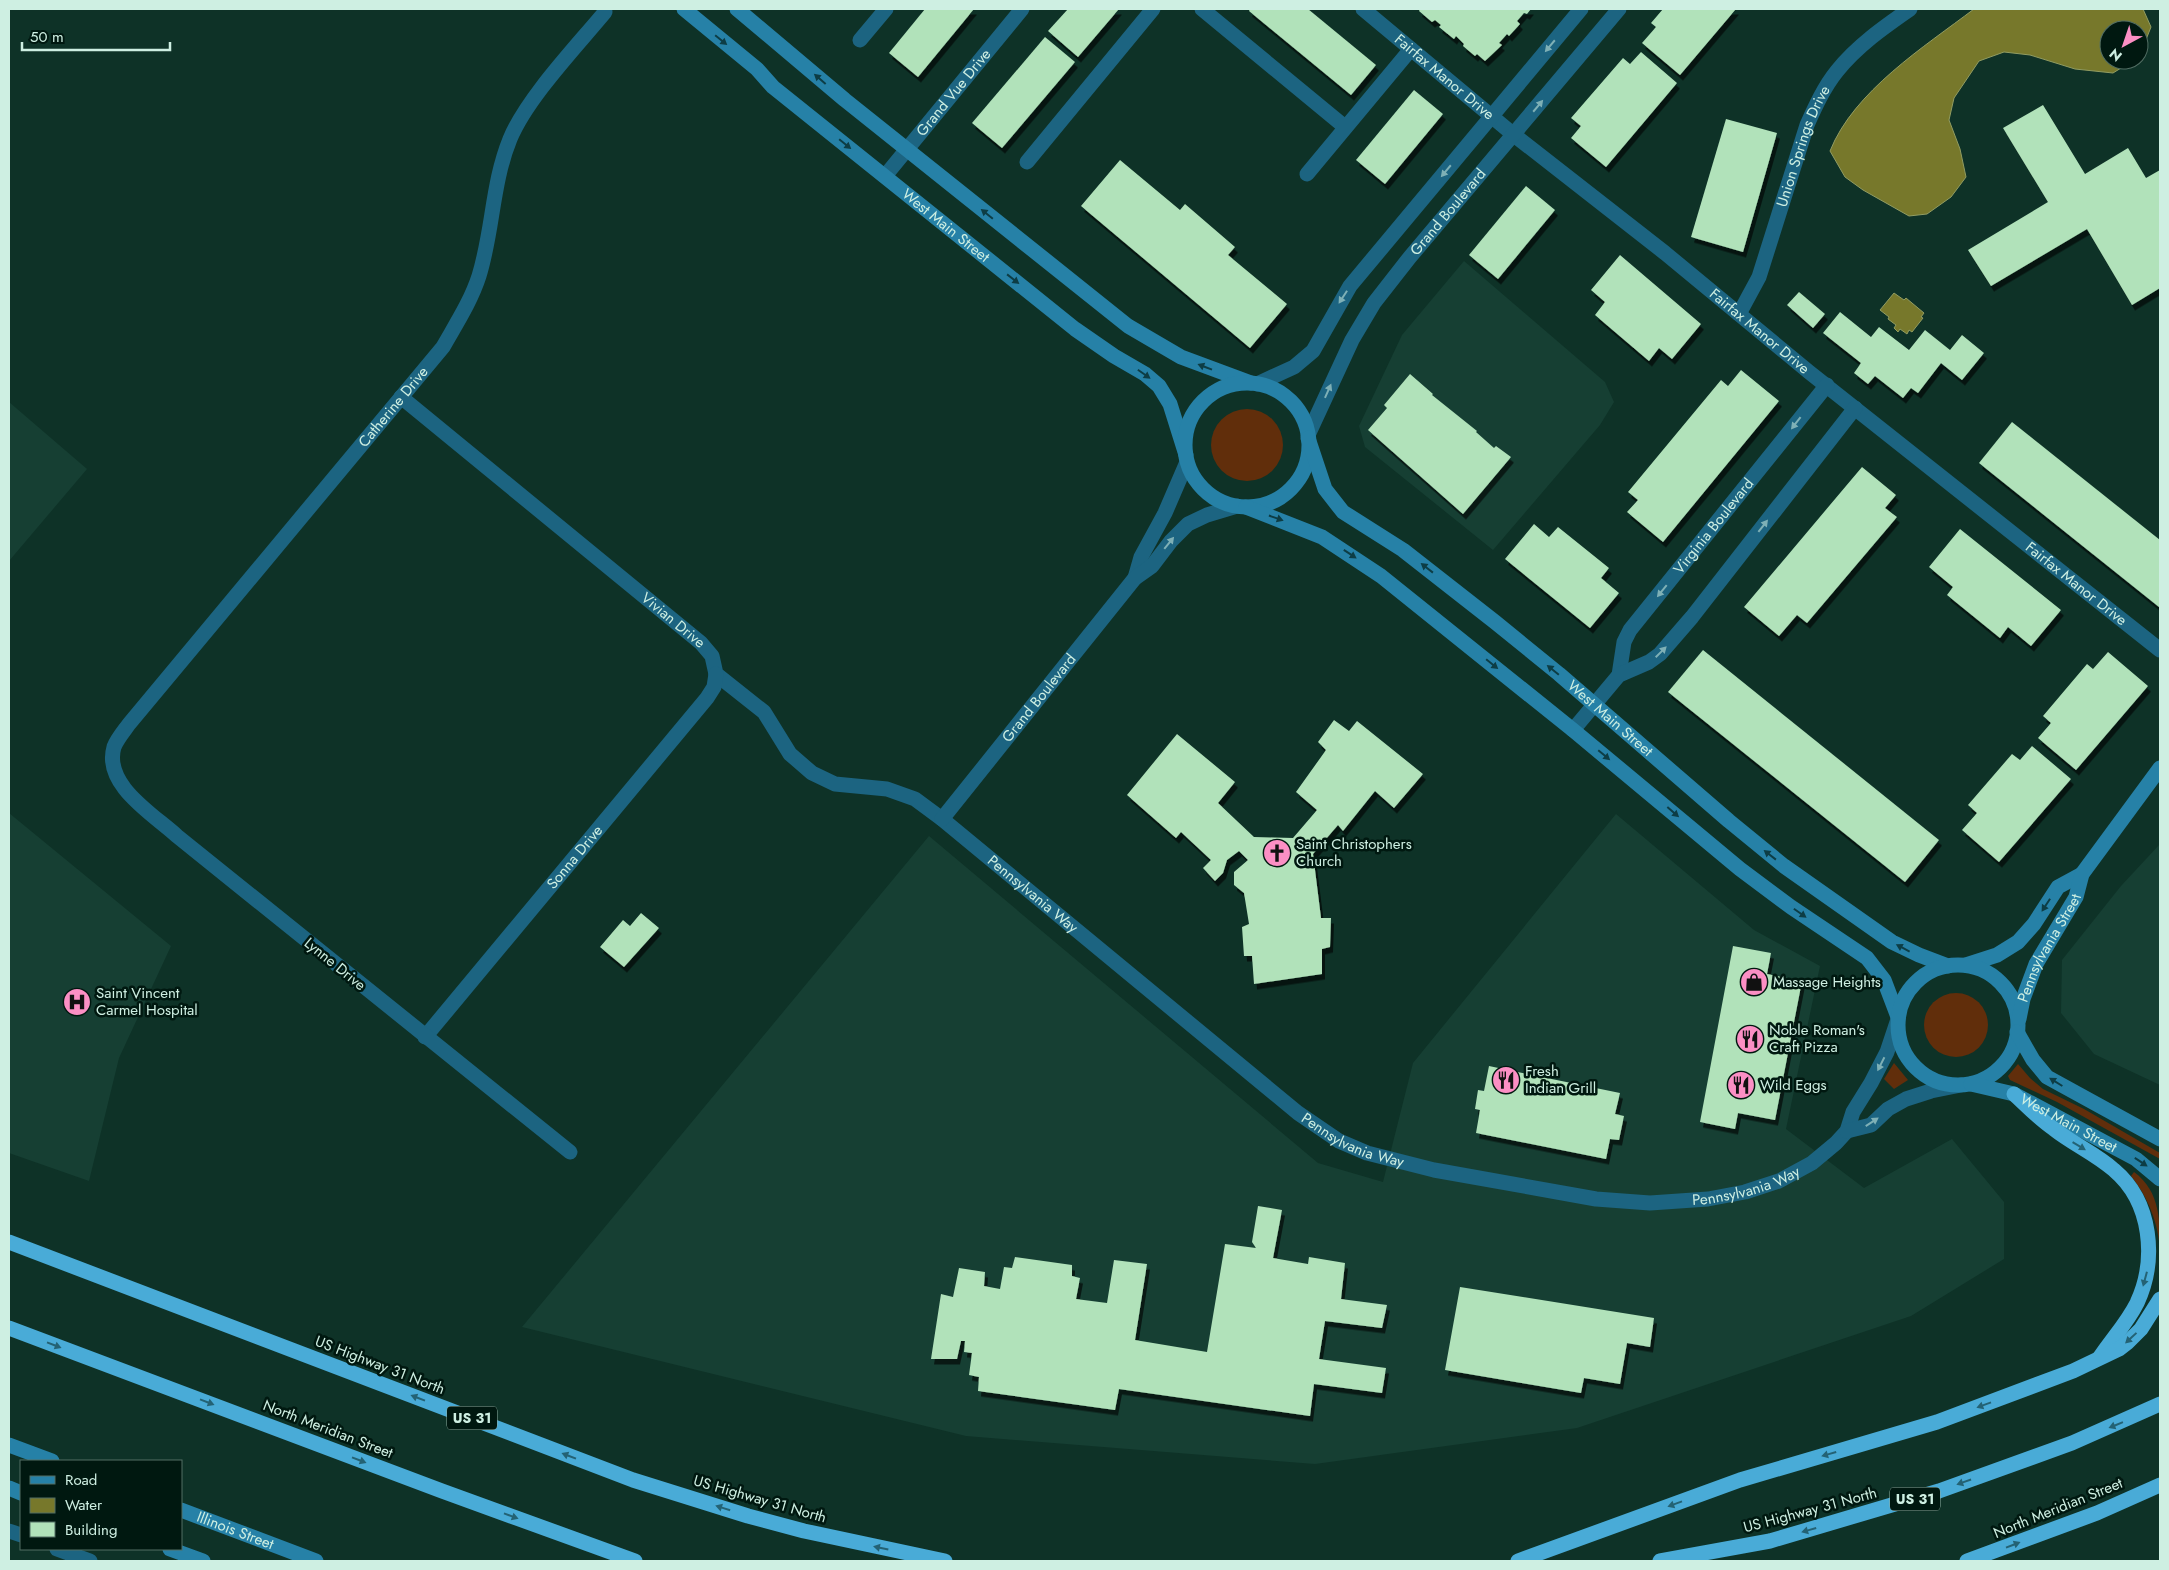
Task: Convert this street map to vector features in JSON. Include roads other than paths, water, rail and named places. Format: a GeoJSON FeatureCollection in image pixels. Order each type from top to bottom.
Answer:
{"type":"FeatureCollection","features":[{"type":"Feature","properties":{"kind":"highway"},"geometry":{"type":"LineString","coordinates":[[2014,1094],[2053,1129],[2116,1171],[2132,1189],[2143,1216],[2149,1247],[2146,1279],[2131,1314],[2100,1357]]}},
{"type":"Feature","properties":{"kind":"highway","name":"US Highway 31 North"},"geometry":{"type":"LineString","coordinates":[[9,1242],[633,1480],[786,1526],[946,1561]]}},
{"type":"Feature","properties":{"kind":"highway"},"geometry":{"type":"LineString","coordinates":[[1518,1561],[1740,1480],[1937,1422],[2072,1371],[2119,1349],[2128,1342],[2142,1329],[2160,1300]]}},
{"type":"Feature","properties":{"kind":"highway","name":"North Meridian Street"},"geometry":{"type":"LineString","coordinates":[[9,1328],[442,1491],[635,1561]]}},
{"type":"Feature","properties":{"kind":"highway","name":"US Highway 31 North"},"geometry":{"type":"LineString","coordinates":[[1660,1561],[1770,1541],[1930,1494],[2072,1443],[2160,1404]]}},
{"type":"Feature","properties":{"kind":"highway","name":"North Meridian Street"},"geometry":{"type":"LineString","coordinates":[[1967,1561],[2097,1513],[2160,1485]]}},
{"type":"Feature","properties":{"kind":"main road","name":"West Main Street"},"geometry":{"type":"LineString","coordinates":[[684,9],[757,69],[773,87],[1075,329],[1107,352],[1155,382],[1170,404],[1187,458]]}},
{"type":"Feature","properties":{"kind":"main road"},"geometry":{"type":"LineString","coordinates":[[737,9],[907,149],[1132,329],[1162,348],[1187,360],[1254,383],[1280,393],[1294,404],[1303,419],[1308,437],[1306,464],[1302,473],[1290,489],[1274,500],[1256,506],[1242,506],[1216,498],[1203,489],[1194,476],[1187,458],[1186,431],[1190,419],[1204,400],[1224,387],[1254,383]]}},
{"type":"Feature","properties":{"kind":"main road","name":"West Main Street"},"geometry":{"type":"LineString","coordinates":[[1308,437],[1324,488],[1338,508],[1352,519],[1385,537],[1419,562],[1594,704],[1784,866],[1892,942],[1919,955],[1956,966]]}},
{"type":"Feature","properties":{"kind":"main road","name":"West Main Street"},"geometry":{"type":"LineString","coordinates":[[1242,506],[1307,530],[1356,558],[1573,730],[1740,869],[1791,907],[1867,958],[1884,980],[1898,1018]]}},
{"type":"Feature","properties":{"kind":"main road","name":"Pennsylvania Street"},"geometry":{"type":"LineString","coordinates":[[2018,1027],[2023,998],[2036,964],[2076,897],[2082,874],[2160,768]]}},
{"type":"Feature","properties":{"kind":"main road","name":"Pennsylvania Street"},"geometry":{"type":"LineString","coordinates":[[1956,966],[1998,955],[2018,942],[2034,924],[2058,887],[2082,874]]}},
{"type":"Feature","properties":{"kind":"main road"},"geometry":{"type":"LineString","coordinates":[[1956,966],[1986,972],[2004,987],[2012,1000],[2018,1027],[2011,1052],[1999,1069],[1986,1078],[1966,1085],[1935,1081],[1914,1066],[1901,1044],[1898,1018],[1903,1001],[1912,986],[1932,971],[1956,966]]}},
{"type":"Feature","properties":{"kind":"main road","name":"West Main Street"},"geometry":{"type":"LineString","coordinates":[[2018,1027],[2033,1060],[2047,1077],[2160,1139]]}},
{"type":"Feature","properties":{"kind":"main road","name":"West Main Street"},"geometry":{"type":"LineString","coordinates":[[1966,1085],[2014,1094],[2136,1159],[2160,1179]]}},
{"type":"Feature","properties":{"kind":"main road"},"geometry":{"type":"LineString","coordinates":[[9,1445],[49,1460]]}},
{"type":"Feature","properties":{"kind":"main road","name":"Illinois Street"},"geometry":{"type":"LineString","coordinates":[[182,1510],[316,1561]]}},
{"type":"Feature","properties":{"kind":"main road"},"geometry":{"type":"LineString","coordinates":[[173,1550],[203,1561]]}},
{"type":"Feature","properties":{"kind":"street"},"geometry":{"type":"LineString","coordinates":[[860,40],[886,9]]}},
{"type":"Feature","properties":{"kind":"street","name":"Grand Vue Drive"},"geometry":{"type":"LineString","coordinates":[[885,176],[1022,9]]}},
{"type":"Feature","properties":{"kind":"street"},"geometry":{"type":"LineString","coordinates":[[1027,162],[1153,9]]}},
{"type":"Feature","properties":{"kind":"street"},"geometry":{"type":"LineString","coordinates":[[1202,9],[1346,127]]}},
{"type":"Feature","properties":{"kind":"street","name":"Fairfax Manor Drive"},"geometry":{"type":"LineString","coordinates":[[1363,9],[1514,135],[1665,252],[1855,408],[2160,650]]}},
{"type":"Feature","properties":{"kind":"street","name":"Grand Boulevard"},"geometry":{"type":"LineString","coordinates":[[1254,383],[1294,367],[1313,351],[1350,286],[1581,9]]}},
{"type":"Feature","properties":{"kind":"street","name":"Grand Boulevard"},"geometry":{"type":"LineString","coordinates":[[1308,437],[1352,340],[1374,303],[1410,257],[1619,9]]}},
{"type":"Feature","properties":{"kind":"street","name":"Union Springs Drive"},"geometry":{"type":"LineString","coordinates":[[1739,314],[1759,276],[1807,125],[1818,102],[1836,72],[1851,56],[1874,35],[1910,9]]}},
{"type":"Feature","properties":{"kind":"street","name":"Catherine Drive"},"geometry":{"type":"LineString","coordinates":[[112,764],[114,747],[129,724],[443,347],[471,297],[479,275],[495,188],[510,138],[522,117],[547,82],[605,12]]}},
{"type":"Feature","properties":{"kind":"street"},"geometry":{"type":"LineString","coordinates":[[1308,174],[1411,49]]}},
{"type":"Feature","properties":{"kind":"street","name":"Virginia Boulevard"},"geometry":{"type":"LineString","coordinates":[[1619,675],[1619,664],[1624,642],[1630,630],[1827,385]]}},
{"type":"Feature","properties":{"kind":"street","name":"Vivian Drive"},"geometry":{"type":"LineString","coordinates":[[401,397],[701,642],[712,656],[716,674]]}},
{"type":"Feature","properties":{"kind":"street"},"geometry":{"type":"LineString","coordinates":[[1573,730],[1619,675],[1649,662],[1660,654],[1692,618],[1855,408]]}},
{"type":"Feature","properties":{"kind":"street","name":"Grand Boulevard"},"geometry":{"type":"LineString","coordinates":[[1136,578],[1141,557],[1165,513],[1187,458]]}},
{"type":"Feature","properties":{"kind":"street","name":"Grand Boulevard"},"geometry":{"type":"LineString","coordinates":[[942,819],[1136,578],[1152,566],[1171,541],[1188,524],[1208,515],[1242,506]]}},
{"type":"Feature","properties":{"kind":"street"},"geometry":{"type":"LineString","coordinates":[[716,674],[764,712],[790,754],[812,773],[835,784],[887,789],[915,798],[942,819]]}},
{"type":"Feature","properties":{"kind":"street","name":"Sonna Drive"},"geometry":{"type":"LineString","coordinates":[[425,1037],[706,698],[714,687],[716,674]]}},
{"type":"Feature","properties":{"kind":"street","name":"Lynne Drive"},"geometry":{"type":"LineString","coordinates":[[112,764],[116,778],[125,790],[177,836],[570,1152]]}},
{"type":"Feature","properties":{"kind":"street","name":"Pennsylvania Way"},"geometry":{"type":"LineString","coordinates":[[942,819],[1298,1113],[1339,1142],[1368,1153],[1434,1170],[1596,1200],[1632,1203],[1680,1202],[1736,1194],[1779,1181],[1818,1159],[1847,1131],[1853,1112],[1872,1083],[1887,1052],[1898,1018]]}},
{"type":"Feature","properties":{"kind":"street","name":"Pennsylvania Way"},"geometry":{"type":"LineString","coordinates":[[1847,1131],[1871,1125],[1888,1109],[1906,1099],[1931,1091],[1966,1085]]}},
{"type":"Feature","properties":{"kind":"street"},"geometry":{"type":"LineString","coordinates":[[60,1550],[90,1561]]}},
{"type":"Feature","properties":{"kind":"water"},"geometry":{"type":"Polygon","coordinates":[[[1974,9],[2143,9],[2148,20],[2099,20],[2099,70],[2118,70],[2113,73],[2075,69],[2030,55],[2004,52],[1979,61],[1954,98],[1949,120],[1960,149],[1966,177],[1951,197],[1927,214],[1909,216],[1863,190],[1845,177],[1830,151],[1841,129],[1856,109],[1892,72],[1974,9]]]}},
{"type":"Feature","properties":{"kind":"water"},"geometry":{"type":"Polygon","coordinates":[[[1894,293],[1904,300],[1906,298],[1924,313],[1921,317],[1923,318],[1912,332],[1909,330],[1907,334],[1900,329],[1898,332],[1894,328],[1896,325],[1880,310],[1894,293]]]}},
{"type":"Feature","properties":{"kind":"place","name":"Saint Christophers Church"},"geometry":{"type":"Point","coordinates":[1277,853]}},
{"type":"Feature","properties":{"kind":"place","name":"Massage Heights"},"geometry":{"type":"Point","coordinates":[1754,982]}},
{"type":"Feature","properties":{"kind":"place","name":"Saint Vincent Carmel Hospital"},"geometry":{"type":"Point","coordinates":[77,1002]}},
{"type":"Feature","properties":{"kind":"place","name":"Noble Roman's Craft Pizza"},"geometry":{"type":"Point","coordinates":[1750,1039]}},
{"type":"Feature","properties":{"kind":"place","name":"Fresh Indian Grill"},"geometry":{"type":"Point","coordinates":[1506,1080]}},
{"type":"Feature","properties":{"kind":"place","name":"Wild Eggs"},"geometry":{"type":"Point","coordinates":[1741,1085]}}]}
